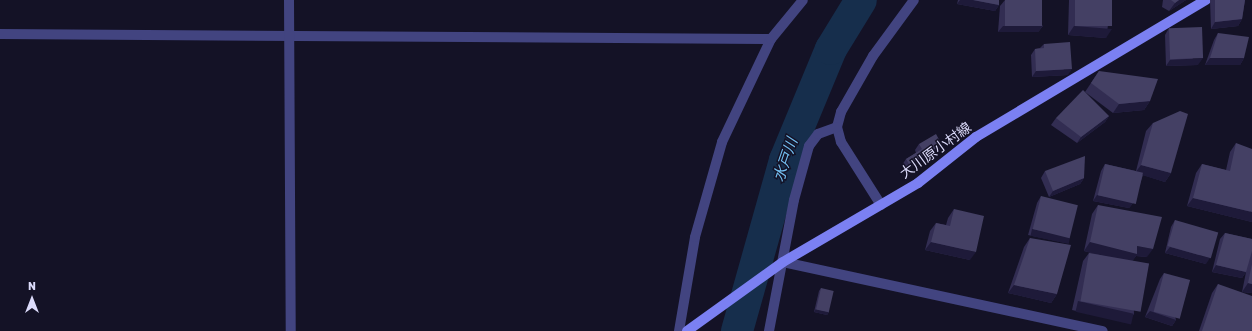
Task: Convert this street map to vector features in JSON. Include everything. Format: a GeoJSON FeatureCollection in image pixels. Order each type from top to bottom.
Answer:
{"type":"FeatureCollection","features":[{"type":"Feature","properties":{"kind":"main road","name":"大川原小村線"},"geometry":{"type":"LineString","coordinates":[[690,329],[782,262],[918,183],[976,137],[1206,0]]}},
{"type":"Feature","properties":{"kind":"street"},"geometry":{"type":"LineString","coordinates":[[289,0],[291,331]]}},
{"type":"Feature","properties":{"kind":"street"},"geometry":{"type":"LineString","coordinates":[[679,331],[695,237],[722,142],[771,39],[803,0]]}},
{"type":"Feature","properties":{"kind":"street"},"geometry":{"type":"LineString","coordinates":[[882,205],[841,142],[837,127],[841,112],[874,56],[914,0]]}},
{"type":"Feature","properties":{"kind":"street"},"geometry":{"type":"LineString","coordinates":[[0,34],[289,34],[771,39]]}},
{"type":"Feature","properties":{"kind":"street"},"geometry":{"type":"LineString","coordinates":[[769,331],[794,200],[809,146],[818,134],[837,127]]}},
{"type":"Feature","properties":{"kind":"street"},"geometry":{"type":"LineString","coordinates":[[782,262],[1103,331]]}},
{"type":"Feature","properties":{"kind":"building"},"geometry":{"type":"Polygon","coordinates":[[[973,0],[999,0],[999,5],[973,0]]]}},
{"type":"Feature","properties":{"kind":"building"},"geometry":{"type":"Polygon","coordinates":[[[1005,0],[1042,0],[1042,26],[1005,26],[1005,0]]]}},
{"type":"Feature","properties":{"kind":"building"},"geometry":{"type":"Polygon","coordinates":[[[1075,0],[1112,0],[1112,26],[1075,26],[1075,0]]]}},
{"type":"Feature","properties":{"kind":"building"},"geometry":{"type":"Polygon","coordinates":[[[1171,0],[1179,0],[1175,3],[1171,0]]]}},
{"type":"Feature","properties":{"kind":"building"},"geometry":{"type":"Polygon","coordinates":[[[1215,0],[1245,0],[1242,19],[1215,22],[1215,0]]]}},
{"type":"Feature","properties":{"kind":"building"},"geometry":{"type":"Polygon","coordinates":[[[1202,27],[1203,58],[1170,59],[1169,28],[1202,27]]]}},
{"type":"Feature","properties":{"kind":"building"},"geometry":{"type":"Polygon","coordinates":[[[1218,33],[1249,37],[1244,58],[1210,58],[1218,33]]]}},
{"type":"Feature","properties":{"kind":"building"},"geometry":{"type":"Polygon","coordinates":[[[1070,42],[1072,69],[1036,71],[1035,49],[1044,48],[1044,44],[1070,42]]]}},
{"type":"Feature","properties":{"kind":"building"},"geometry":{"type":"Polygon","coordinates":[[[1099,71],[1158,79],[1150,101],[1119,104],[1091,83],[1099,71]]]}},
{"type":"Feature","properties":{"kind":"building"},"geometry":{"type":"Polygon","coordinates":[[[1083,90],[1109,116],[1081,137],[1056,118],[1083,90]]]}},
{"type":"Feature","properties":{"kind":"building"},"geometry":{"type":"Polygon","coordinates":[[[1180,111],[1188,114],[1171,173],[1141,165],[1153,123],[1180,111]]]}},
{"type":"Feature","properties":{"kind":"building"},"geometry":{"type":"Polygon","coordinates":[[[936,134],[942,145],[909,164],[906,159],[922,149],[919,144],[936,134]]]}},
{"type":"Feature","properties":{"kind":"building"},"geometry":{"type":"Polygon","coordinates":[[[1236,143],[1252,149],[1252,212],[1193,198],[1202,164],[1230,171],[1236,143]]]}},
{"type":"Feature","properties":{"kind":"building"},"geometry":{"type":"Polygon","coordinates":[[[1085,156],[1084,178],[1053,191],[1045,171],[1085,156]]]}},
{"type":"Feature","properties":{"kind":"building"},"geometry":{"type":"Polygon","coordinates":[[[1105,164],[1143,173],[1136,204],[1098,195],[1105,164]]]}},
{"type":"Feature","properties":{"kind":"building"},"geometry":{"type":"Polygon","coordinates":[[[1041,196],[1078,205],[1070,238],[1033,229],[1041,196]]]}},
{"type":"Feature","properties":{"kind":"building"},"geometry":{"type":"Polygon","coordinates":[[[1098,205],[1162,217],[1153,249],[1137,246],[1137,254],[1090,242],[1098,205]]]}},
{"type":"Feature","properties":{"kind":"building"},"geometry":{"type":"Polygon","coordinates":[[[954,209],[984,216],[976,252],[931,242],[936,223],[950,226],[954,209]]]}},
{"type":"Feature","properties":{"kind":"building"},"geometry":{"type":"Polygon","coordinates":[[[1175,220],[1218,232],[1211,258],[1168,246],[1175,220]]]}},
{"type":"Feature","properties":{"kind":"building"},"geometry":{"type":"Polygon","coordinates":[[[1225,233],[1252,239],[1252,251],[1246,272],[1216,265],[1225,233]]]}},
{"type":"Feature","properties":{"kind":"building"},"geometry":{"type":"Polygon","coordinates":[[[1030,238],[1071,245],[1057,294],[1014,285],[1030,238]]]}},
{"type":"Feature","properties":{"kind":"building"},"geometry":{"type":"Polygon","coordinates":[[[1089,253],[1149,264],[1141,312],[1080,301],[1089,253]]]}},
{"type":"Feature","properties":{"kind":"building"},"geometry":{"type":"Polygon","coordinates":[[[1252,264],[1252,284],[1248,283],[1252,264]]]}},
{"type":"Feature","properties":{"kind":"building"},"geometry":{"type":"Polygon","coordinates":[[[1164,273],[1190,280],[1180,319],[1154,312],[1164,273]]]}},
{"type":"Feature","properties":{"kind":"building"},"geometry":{"type":"Polygon","coordinates":[[[1218,284],[1252,296],[1252,331],[1202,331],[1218,284]]]}},
{"type":"Feature","properties":{"kind":"building"},"geometry":{"type":"Polygon","coordinates":[[[821,288],[834,291],[829,312],[816,309],[821,288]]]}},
{"type":"Feature","properties":{"kind":"waterway","name":"水戸川"},"geometry":{"type":"LineString","coordinates":[[737,331],[785,160],[831,49],[861,0]]}}]}
